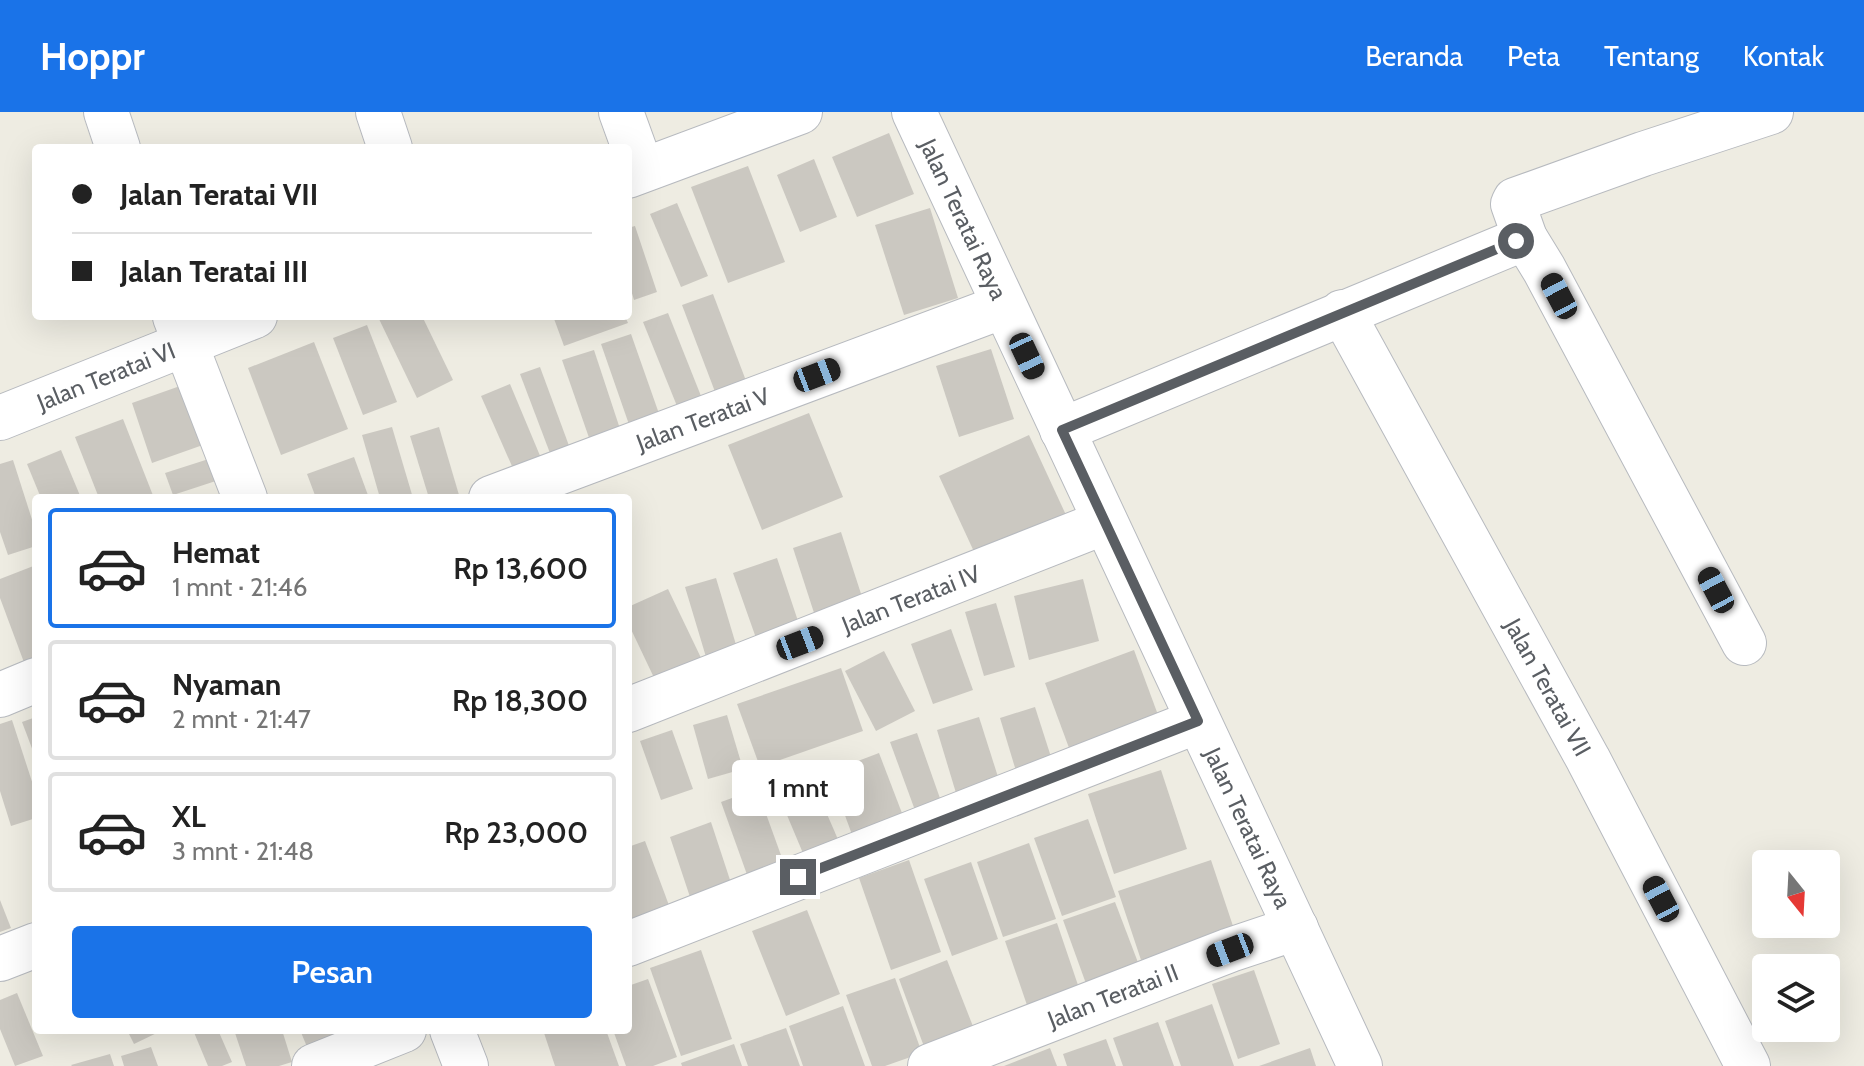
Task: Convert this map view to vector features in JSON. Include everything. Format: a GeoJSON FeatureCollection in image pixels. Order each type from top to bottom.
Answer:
{"type":"FeatureCollection","features":[{"type":"Feature","properties":{"kind":"street"},"geometry":{"type":"LineString","coordinates":[[106,112],[117,144]]}},
{"type":"Feature","properties":{"kind":"street"},"geometry":{"type":"LineString","coordinates":[[378,112],[389,144]]}},
{"type":"Feature","properties":{"kind":"street"},"geometry":{"type":"LineString","coordinates":[[621,112],[628,144]]}},
{"type":"Feature","properties":{"kind":"street"},"geometry":{"type":"LineString","coordinates":[[635,173],[800,112]]}},
{"type":"Feature","properties":{"kind":"street","name":"Jalan Teratai Raya"},"geometry":{"type":"LineString","coordinates":[[914,112],[1360,1066]]}},
{"type":"Feature","properties":{"kind":"street"},"geometry":{"type":"LineString","coordinates":[[1744,643],[1512,209],[1515,200],[1771,112]]}},
{"type":"Feature","properties":{"kind":"street"},"geometry":{"type":"LineString","coordinates":[[1062,430],[1525,238]]}},
{"type":"Feature","properties":{"kind":"street","name":"Jalan Teratai V"},"geometry":{"type":"LineString","coordinates":[[502,494],[1004,306]]}},
{"type":"Feature","properties":{"kind":"street","name":"Jalan Teratai VII"},"geometry":{"type":"LineString","coordinates":[[1342,312],[1588,759],[1748,1066]]}},
{"type":"Feature","properties":{"kind":"street","name":"Jalan Teratai VI"},"geometry":{"type":"LineString","coordinates":[[0,418],[179,330],[233,320]]}},
{"type":"Feature","properties":{"kind":"street"},"geometry":{"type":"LineString","coordinates":[[179,330],[243,494]]}},
{"type":"Feature","properties":{"kind":"street","name":"Jalan Teratai IV"},"geometry":{"type":"LineString","coordinates":[[632,708],[1105,522]]}},
{"type":"Feature","properties":{"kind":"street"},"geometry":{"type":"LineString","coordinates":[[0,695],[32,682]]}},
{"type":"Feature","properties":{"kind":"street"},"geometry":{"type":"LineString","coordinates":[[632,942],[1198,721]]}},
{"type":"Feature","properties":{"kind":"street","name":"Jalan Teratai II"},"geometry":{"type":"LineString","coordinates":[[930,1066],[1230,950],[1296,928]]}},
{"type":"Feature","properties":{"kind":"street"},"geometry":{"type":"LineString","coordinates":[[0,959],[32,947]]}},
{"type":"Feature","properties":{"kind":"street"},"geometry":{"type":"LineString","coordinates":[[314,1066],[394,1034]]}},
{"type":"Feature","properties":{"kind":"street"},"geometry":{"type":"LineString","coordinates":[[454,1034],[466,1066]]}},
{"type":"Feature","properties":{"kind":"building"},"geometry":{"type":"Polygon","coordinates":[[[889,133],[914,194],[857,217],[832,157],[889,133]]]}},
{"type":"Feature","properties":{"kind":"building"},"geometry":{"type":"Polygon","coordinates":[[[814,159],[837,217],[800,232],[777,175],[814,159]]]}},
{"type":"Feature","properties":{"kind":"building"},"geometry":{"type":"Polygon","coordinates":[[[748,166],[785,262],[728,283],[691,187],[748,166]]]}},
{"type":"Feature","properties":{"kind":"building"},"geometry":{"type":"Polygon","coordinates":[[[677,203],[708,276],[681,287],[650,214],[677,203]]]}},
{"type":"Feature","properties":{"kind":"building"},"geometry":{"type":"Polygon","coordinates":[[[930,208],[958,298],[904,315],[875,225],[930,208]]]}},
{"type":"Feature","properties":{"kind":"building"},"geometry":{"type":"Polygon","coordinates":[[[635,226],[657,292],[634,300],[632,293],[632,227],[635,226]]]}},
{"type":"Feature","properties":{"kind":"building"},"geometry":{"type":"Polygon","coordinates":[[[713,294],[748,386],[717,397],[682,305],[713,294]]]}},
{"type":"Feature","properties":{"kind":"building"},"geometry":{"type":"Polygon","coordinates":[[[668,313],[703,401],[679,411],[643,322],[668,313]]]}},
{"type":"Feature","properties":{"kind":"building"},"geometry":{"type":"Polygon","coordinates":[[[379,320],[424,320],[453,380],[417,398],[379,320]]]}},
{"type":"Feature","properties":{"kind":"building"},"geometry":{"type":"Polygon","coordinates":[[[554,320],[627,320],[628,323],[564,346],[554,320]]]}},
{"type":"Feature","properties":{"kind":"building"},"geometry":{"type":"Polygon","coordinates":[[[367,325],[397,402],[363,415],[333,338],[367,325]]]}},
{"type":"Feature","properties":{"kind":"building"},"geometry":{"type":"Polygon","coordinates":[[[631,334],[663,425],[633,436],[601,344],[631,334]]]}},
{"type":"Feature","properties":{"kind":"building"},"geometry":{"type":"Polygon","coordinates":[[[314,342],[348,429],[281,455],[248,368],[314,342]]]}},
{"type":"Feature","properties":{"kind":"building"},"geometry":{"type":"Polygon","coordinates":[[[991,349],[1014,419],[959,437],[936,366],[991,349]]]}},
{"type":"Feature","properties":{"kind":"building"},"geometry":{"type":"Polygon","coordinates":[[[594,350],[625,444],[595,455],[562,360],[594,350]]]}},
{"type":"Feature","properties":{"kind":"building"},"geometry":{"type":"Polygon","coordinates":[[[540,367],[575,462],[556,469],[520,374],[540,367]]]}},
{"type":"Feature","properties":{"kind":"building"},"geometry":{"type":"Polygon","coordinates":[[[197,380],[217,440],[152,463],[132,403],[197,380]]]}},
{"type":"Feature","properties":{"kind":"building"},"geometry":{"type":"Polygon","coordinates":[[[510,384],[546,470],[519,482],[481,396],[510,384]]]}},
{"type":"Feature","properties":{"kind":"building"},"geometry":{"type":"Polygon","coordinates":[[[809,413],[843,497],[762,530],[728,445],[809,413]]]}},
{"type":"Feature","properties":{"kind":"building"},"geometry":{"type":"Polygon","coordinates":[[[123,419],[152,494],[97,494],[75,437],[123,419]]]}},
{"type":"Feature","properties":{"kind":"building"},"geometry":{"type":"Polygon","coordinates":[[[392,427],[412,494],[379,494],[362,435],[392,427]]]}},
{"type":"Feature","properties":{"kind":"building"},"geometry":{"type":"Polygon","coordinates":[[[439,427],[459,494],[428,494],[410,436],[439,427]]]}},
{"type":"Feature","properties":{"kind":"building"},"geometry":{"type":"Polygon","coordinates":[[[1029,435],[1072,528],[982,569],[939,476],[1029,435]]]}},
{"type":"Feature","properties":{"kind":"building"},"geometry":{"type":"Polygon","coordinates":[[[61,450],[79,494],[39,494],[27,464],[61,450]]]}},
{"type":"Feature","properties":{"kind":"building"},"geometry":{"type":"Polygon","coordinates":[[[218,456],[225,478],[173,494],[165,473],[218,456]]]}},
{"type":"Feature","properties":{"kind":"building"},"geometry":{"type":"Polygon","coordinates":[[[354,457],[368,494],[314,494],[307,474],[354,457]]]}},
{"type":"Feature","properties":{"kind":"building"},"geometry":{"type":"Polygon","coordinates":[[[13,460],[32,519],[32,547],[8,555],[0,532],[0,464],[13,460]]]}},
{"type":"Feature","properties":{"kind":"building"},"geometry":{"type":"Polygon","coordinates":[[[841,532],[864,603],[816,619],[793,548],[841,532]]]}},
{"type":"Feature","properties":{"kind":"building"},"geometry":{"type":"Polygon","coordinates":[[[777,558],[799,624],[756,638],[733,573],[777,558]]]}},
{"type":"Feature","properties":{"kind":"building"},"geometry":{"type":"Polygon","coordinates":[[[32,567],[32,662],[25,665],[0,598],[0,579],[32,567]]]}},
{"type":"Feature","properties":{"kind":"building"},"geometry":{"type":"Polygon","coordinates":[[[716,578],[737,648],[706,657],[685,587],[716,578]]]}},
{"type":"Feature","properties":{"kind":"building"},"geometry":{"type":"Polygon","coordinates":[[[1083,579],[1099,641],[1029,660],[1014,596],[1083,579]]]}},
{"type":"Feature","properties":{"kind":"building"},"geometry":{"type":"Polygon","coordinates":[[[668,589],[703,662],[657,684],[632,631],[632,605],[668,589]]]}},
{"type":"Feature","properties":{"kind":"building"},"geometry":{"type":"Polygon","coordinates":[[[996,603],[1015,667],[984,676],[965,612],[996,603]]]}},
{"type":"Feature","properties":{"kind":"building"},"geometry":{"type":"Polygon","coordinates":[[[951,629],[973,690],[933,704],[911,644],[951,629]]]}},
{"type":"Feature","properties":{"kind":"building"},"geometry":{"type":"Polygon","coordinates":[[[1134,650],[1161,723],[1072,756],[1045,683],[1134,650]]]}},
{"type":"Feature","properties":{"kind":"building"},"geometry":{"type":"Polygon","coordinates":[[[884,651],[915,711],[876,731],[845,671],[884,651]]]}},
{"type":"Feature","properties":{"kind":"building"},"geometry":{"type":"Polygon","coordinates":[[[841,668],[863,731],[760,767],[737,704],[841,668]]]}},
{"type":"Feature","properties":{"kind":"building"},"geometry":{"type":"Polygon","coordinates":[[[1035,707],[1052,760],[1016,771],[1000,718],[1035,707]]]}},
{"type":"Feature","properties":{"kind":"building"},"geometry":{"type":"Polygon","coordinates":[[[727,715],[743,769],[708,779],[693,725],[727,715]]]}},
{"type":"Feature","properties":{"kind":"building"},"geometry":{"type":"Polygon","coordinates":[[[979,717],[999,780],[956,793],[937,730],[979,717]]]}},
{"type":"Feature","properties":{"kind":"building"},"geometry":{"type":"Polygon","coordinates":[[[32,718],[32,748],[22,722],[32,718]]]}},
{"type":"Feature","properties":{"kind":"building"},"geometry":{"type":"Polygon","coordinates":[[[12,720],[32,782],[32,819],[11,826],[0,791],[0,724],[12,720]]]}},
{"type":"Feature","properties":{"kind":"building"},"geometry":{"type":"Polygon","coordinates":[[[672,730],[693,789],[661,800],[640,741],[672,730]]]}},
{"type":"Feature","properties":{"kind":"building"},"geometry":{"type":"Polygon","coordinates":[[[917,733],[942,804],[916,813],[890,742],[917,733]]]}},
{"type":"Feature","properties":{"kind":"building"},"geometry":{"type":"Polygon","coordinates":[[[879,753],[905,821],[854,840],[829,772],[879,753]]]}},
{"type":"Feature","properties":{"kind":"building"},"geometry":{"type":"Polygon","coordinates":[[[1161,770],[1187,849],[1114,874],[1088,794],[1161,770]]]}},
{"type":"Feature","properties":{"kind":"building"},"geometry":{"type":"Polygon","coordinates":[[[810,775],[840,844],[805,858],[776,789],[810,775]]]}},
{"type":"Feature","properties":{"kind":"building"},"geometry":{"type":"Polygon","coordinates":[[[757,789],[786,869],[750,883],[721,802],[757,789]]]}},
{"type":"Feature","properties":{"kind":"building"},"geometry":{"type":"Polygon","coordinates":[[[1088,819],[1116,897],[1062,916],[1034,838],[1088,819]]]}},
{"type":"Feature","properties":{"kind":"building"},"geometry":{"type":"Polygon","coordinates":[[[711,822],[731,883],[690,897],[670,837],[711,822]]]}},
{"type":"Feature","properties":{"kind":"building"},"geometry":{"type":"Polygon","coordinates":[[[645,841],[673,916],[635,929],[632,920],[632,846],[645,841]]]}},
{"type":"Feature","properties":{"kind":"building"},"geometry":{"type":"Polygon","coordinates":[[[1029,843],[1056,919],[1003,937],[977,862],[1029,843]]]}},
{"type":"Feature","properties":{"kind":"building"},"geometry":{"type":"Polygon","coordinates":[[[909,860],[941,952],[891,970],[859,878],[909,860]]]}},
{"type":"Feature","properties":{"kind":"building"},"geometry":{"type":"Polygon","coordinates":[[[1211,860],[1234,929],[1141,960],[1118,891],[1211,860]]]}},
{"type":"Feature","properties":{"kind":"building"},"geometry":{"type":"Polygon","coordinates":[[[971,862],[998,939],[952,956],[924,879],[971,862]]]}},
{"type":"Feature","properties":{"kind":"building"},"geometry":{"type":"Polygon","coordinates":[[[0,900],[11,928],[0,932],[0,900]]]}},
{"type":"Feature","properties":{"kind":"building"},"geometry":{"type":"Polygon","coordinates":[[[1115,902],[1142,973],[1089,992],[1063,920],[1115,902]]]}},
{"type":"Feature","properties":{"kind":"building"},"geometry":{"type":"Polygon","coordinates":[[[807,910],[840,994],[786,1016],[752,931],[807,910]]]}},
{"type":"Feature","properties":{"kind":"building"},"geometry":{"type":"Polygon","coordinates":[[[1057,923],[1081,994],[1029,1011],[1005,941],[1057,923]]]}},
{"type":"Feature","properties":{"kind":"building"},"geometry":{"type":"Polygon","coordinates":[[[701,950],[732,1039],[681,1056],[650,968],[701,950]]]}},
{"type":"Feature","properties":{"kind":"building"},"geometry":{"type":"Polygon","coordinates":[[[947,960],[976,1034],[926,1052],[899,979],[947,960]]]}},
{"type":"Feature","properties":{"kind":"building"},"geometry":{"type":"Polygon","coordinates":[[[1254,970],[1280,1044],[1238,1059],[1212,984],[1254,970]]]}},
{"type":"Feature","properties":{"kind":"building"},"geometry":{"type":"Polygon","coordinates":[[[895,978],[922,1053],[885,1066],[872,1066],[846,995],[895,978]]]}},
{"type":"Feature","properties":{"kind":"building"},"geometry":{"type":"Polygon","coordinates":[[[648,979],[677,1057],[653,1066],[626,1066],[614,1034],[632,1034],[632,985],[648,979]]]}},
{"type":"Feature","properties":{"kind":"building"},"geometry":{"type":"Polygon","coordinates":[[[17,993],[43,1056],[15,1066],[0,1029],[0,1000],[17,993]]]}},
{"type":"Feature","properties":{"kind":"building"},"geometry":{"type":"Polygon","coordinates":[[[1212,1004],[1234,1066],[1181,1066],[1165,1021],[1212,1004]]]}},
{"type":"Feature","properties":{"kind":"building"},"geometry":{"type":"Polygon","coordinates":[[[843,1006],[865,1066],[803,1066],[789,1026],[843,1006]]]}},
{"type":"Feature","properties":{"kind":"building"},"geometry":{"type":"Polygon","coordinates":[[[1158,1022],[1174,1066],[1123,1066],[1113,1038],[1158,1022]]]}},
{"type":"Feature","properties":{"kind":"building"},"geometry":{"type":"Polygon","coordinates":[[[786,1028],[800,1066],[748,1066],[740,1044],[786,1028]]]}},
{"type":"Feature","properties":{"kind":"building"},"geometry":{"type":"Polygon","coordinates":[[[129,1034],[155,1034],[134,1044],[129,1034]]]}},
{"type":"Feature","properties":{"kind":"building"},"geometry":{"type":"Polygon","coordinates":[[[195,1034],[220,1034],[232,1062],[208,1066],[195,1034]]]}},
{"type":"Feature","properties":{"kind":"building"},"geometry":{"type":"Polygon","coordinates":[[[235,1034],[283,1034],[292,1062],[279,1066],[246,1066],[235,1034]]]}},
{"type":"Feature","properties":{"kind":"building"},"geometry":{"type":"Polygon","coordinates":[[[302,1034],[343,1034],[310,1054],[302,1034]]]}},
{"type":"Feature","properties":{"kind":"building"},"geometry":{"type":"Polygon","coordinates":[[[544,1034],[607,1034],[619,1066],[555,1066],[544,1034]]]}},
{"type":"Feature","properties":{"kind":"building"},"geometry":{"type":"Polygon","coordinates":[[[1106,1039],[1116,1066],[1067,1066],[1063,1054],[1106,1039]]]}},
{"type":"Feature","properties":{"kind":"building"},"geometry":{"type":"Polygon","coordinates":[[[734,1044],[742,1066],[682,1066],[681,1063],[734,1044]]]}},
{"type":"Feature","properties":{"kind":"building"},"geometry":{"type":"Polygon","coordinates":[[[151,1047],[158,1066],[124,1066],[121,1056],[151,1047]]]}},
{"type":"Feature","properties":{"kind":"building"},"geometry":{"type":"Polygon","coordinates":[[[1050,1048],[1057,1066],[1004,1066],[1050,1048]]]}},
{"type":"Feature","properties":{"kind":"building"},"geometry":{"type":"Polygon","coordinates":[[[1310,1048],[1316,1066],[1259,1066],[1310,1048]]]}},
{"type":"Feature","properties":{"kind":"building"},"geometry":{"type":"Polygon","coordinates":[[[110,1054],[114,1066],[71,1065],[110,1054]]]}},
{"type":"Feature","properties":{"kind":"route"},"geometry":{"type":"LineString","coordinates":[[798,877],[1198,721],[1062,430],[1516,241]]}}]}
